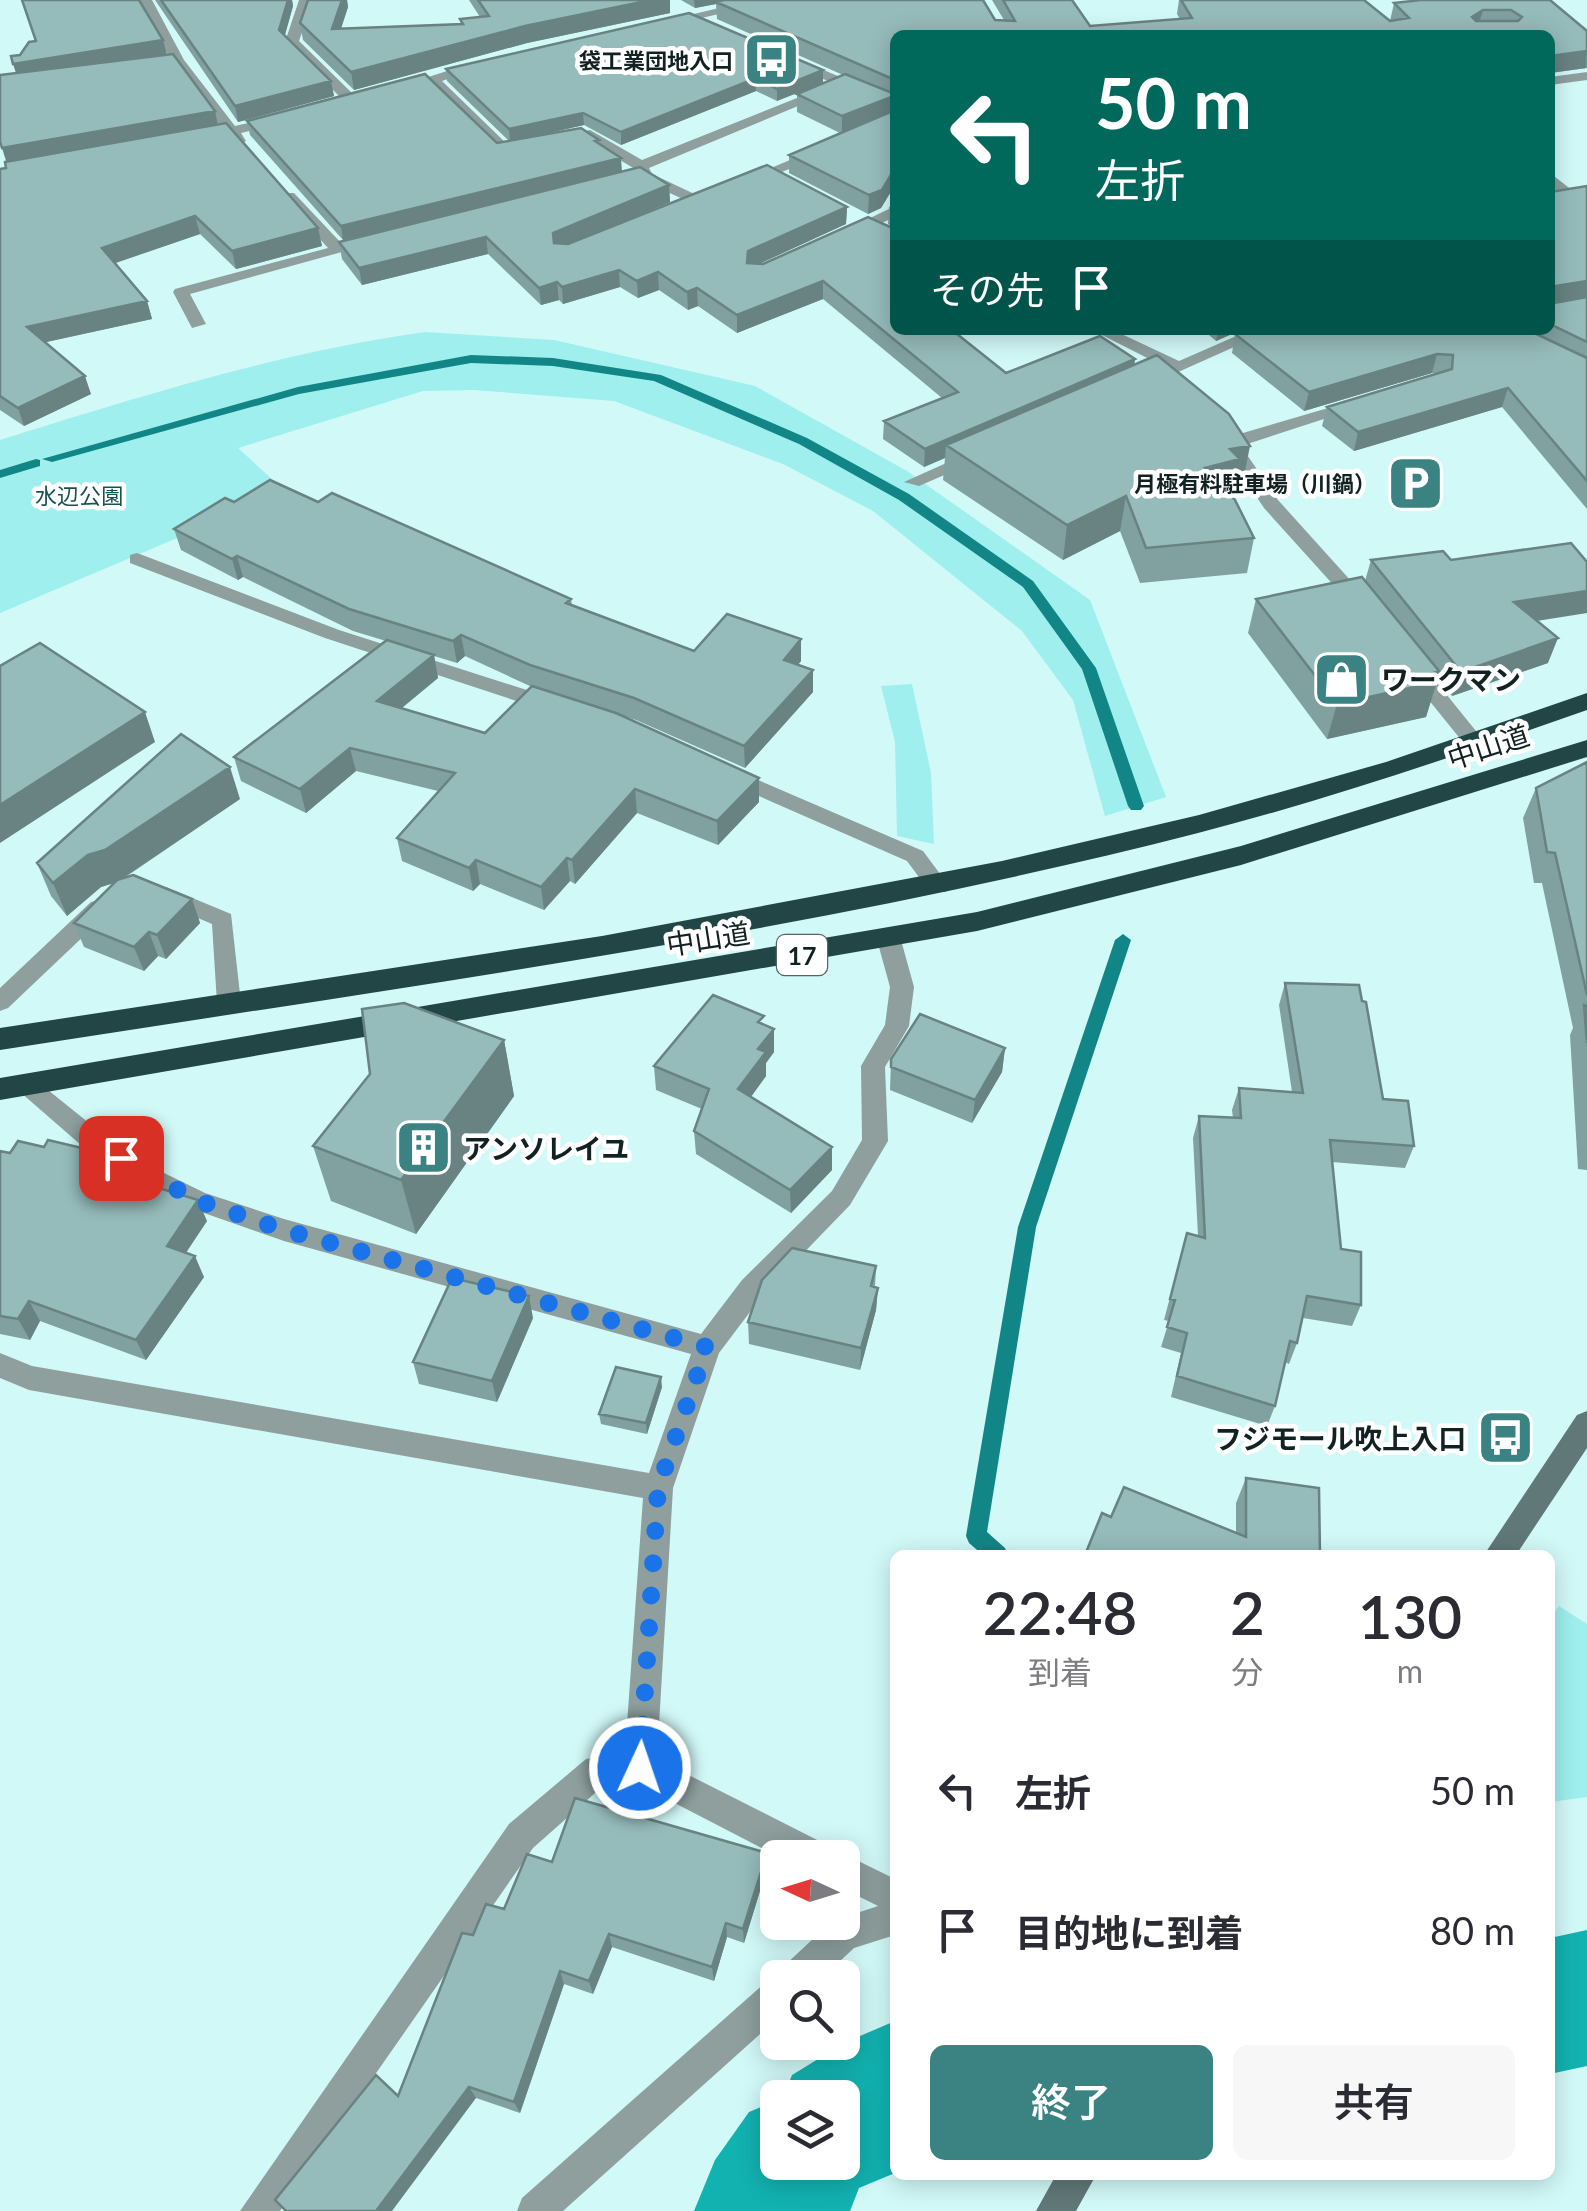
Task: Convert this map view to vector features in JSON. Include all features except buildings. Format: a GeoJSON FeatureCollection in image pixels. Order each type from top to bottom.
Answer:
{"type":"FeatureCollection","features":[{"type":"Feature","properties":{"kind":"highway","name":"中山道"},"geometry":{"type":"LineString","coordinates":[[0,1039],[597,949],[938,886],[1274,802],[1587,702]]}},
{"type":"Feature","properties":{"kind":"highway","name":"中山道"},"geometry":{"type":"LineString","coordinates":[[12,1087],[889,940],[1049,907],[1399,810],[1587,748]]}},
{"type":"Feature","properties":{"kind":"main road"},"geometry":{"type":"LineString","coordinates":[[1501,1550],[1587,1424]]}},
{"type":"Feature","properties":{"kind":"main road"},"geometry":{"type":"LineString","coordinates":[[1054,2211],[1075,2180]]}},
{"type":"Feature","properties":{"kind":"street"},"geometry":{"type":"LineString","coordinates":[[144,0],[178,61],[258,162]]}},
{"type":"Feature","properties":{"kind":"street"},"geometry":{"type":"LineString","coordinates":[[306,0],[292,42],[352,101]]}},
{"type":"Feature","properties":{"kind":"street"},"geometry":{"type":"LineString","coordinates":[[656,24],[772,0]]}},
{"type":"Feature","properties":{"kind":"street"},"geometry":{"type":"LineString","coordinates":[[673,6],[726,32]]}},
{"type":"Feature","properties":{"kind":"street"},"geometry":{"type":"LineString","coordinates":[[776,54],[890,104]]}},
{"type":"Feature","properties":{"kind":"street"},"geometry":{"type":"LineString","coordinates":[[384,92],[496,60]]}},
{"type":"Feature","properties":{"kind":"street"},"geometry":{"type":"LineString","coordinates":[[160,64],[178,61]]}},
{"type":"Feature","properties":{"kind":"street"},"geometry":{"type":"LineString","coordinates":[[1555,79],[1587,76]]}},
{"type":"Feature","properties":{"kind":"street"},"geometry":{"type":"LineString","coordinates":[[432,79],[506,151],[585,133],[698,201]]}},
{"type":"Feature","properties":{"kind":"street"},"geometry":{"type":"LineString","coordinates":[[626,178],[844,84]]}},
{"type":"Feature","properties":{"kind":"street"},"geometry":{"type":"LineString","coordinates":[[334,106],[368,97]]}},
{"type":"Feature","properties":{"kind":"street"},"geometry":{"type":"LineString","coordinates":[[184,141],[297,116]]}},
{"type":"Feature","properties":{"kind":"street"},"geometry":{"type":"LineString","coordinates":[[732,187],[840,143]]}},
{"type":"Feature","properties":{"kind":"street"},"geometry":{"type":"LineString","coordinates":[[767,172],[783,181]]}},
{"type":"Feature","properties":{"kind":"street"},"geometry":{"type":"LineString","coordinates":[[272,176],[339,250]]}},
{"type":"Feature","properties":{"kind":"street"},"geometry":{"type":"LineString","coordinates":[[1555,180],[1579,195]]}},
{"type":"Feature","properties":{"kind":"street"},"geometry":{"type":"LineString","coordinates":[[681,208],[715,194]]}},
{"type":"Feature","properties":{"kind":"street"},"geometry":{"type":"LineString","coordinates":[[828,242],[872,228],[890,215]]}},
{"type":"Feature","properties":{"kind":"street"},"geometry":{"type":"LineString","coordinates":[[848,216],[872,228]]}},
{"type":"Feature","properties":{"kind":"street"},"geometry":{"type":"LineString","coordinates":[[198,324],[181,292],[396,236]]}},
{"type":"Feature","properties":{"kind":"street"},"geometry":{"type":"LineString","coordinates":[[1110,335],[1179,368]]}},
{"type":"Feature","properties":{"kind":"street"},"geometry":{"type":"LineString","coordinates":[[1122,392],[1163,383],[1179,368],[1253,335]]}},
{"type":"Feature","properties":{"kind":"street"},"geometry":{"type":"LineString","coordinates":[[1232,443],[1382,398]]}},
{"type":"Feature","properties":{"kind":"street"},"geometry":{"type":"LineString","coordinates":[[1207,421],[1232,443],[1271,504],[1326,560],[1381,628]]}},
{"type":"Feature","properties":{"kind":"street"},"geometry":{"type":"LineString","coordinates":[[913,482],[1000,445]]}},
{"type":"Feature","properties":{"kind":"street"},"geometry":{"type":"LineString","coordinates":[[137,559],[332,634],[575,712]]}},
{"type":"Feature","properties":{"kind":"street"},"geometry":{"type":"LineString","coordinates":[[1404,656],[1474,741]]}},
{"type":"Feature","properties":{"kind":"street"},"geometry":{"type":"LineString","coordinates":[[703,762],[915,856],[938,886]]}},
{"type":"Feature","properties":{"kind":"street"},"geometry":{"type":"LineString","coordinates":[[143,886],[222,920],[229,1003]]}},
{"type":"Feature","properties":{"kind":"street"},"geometry":{"type":"LineString","coordinates":[[0,1002],[112,896]]}},
{"type":"Feature","properties":{"kind":"street"},"geometry":{"type":"LineString","coordinates":[[640,1768],[658,1488],[707,1347],[752,1288],[841,1198],[876,1141],[873,1066],[896,1026],[902,987],[889,940]]}},
{"type":"Feature","properties":{"kind":"street"},"geometry":{"type":"LineString","coordinates":[[12,1087],[196,1200],[284,1230],[707,1347]]}},
{"type":"Feature","properties":{"kind":"street"},"geometry":{"type":"LineString","coordinates":[[0,1364],[29,1378],[658,1488]]}},
{"type":"Feature","properties":{"kind":"street"},"geometry":{"type":"LineString","coordinates":[[258,2211],[521,1836],[598,1770],[640,1768],[782,1840]]}},
{"type":"Feature","properties":{"kind":"street"},"geometry":{"type":"LineString","coordinates":[[860,1879],[890,1894]]}},
{"type":"Feature","properties":{"kind":"street"},"geometry":{"type":"LineString","coordinates":[[816,1960],[844,1934],[890,1920]]}},
{"type":"Feature","properties":{"kind":"street"},"geometry":{"type":"LineString","coordinates":[[534,2211],[760,2010]]}},
{"type":"Feature","properties":{"kind":"green space","name":"水辺公園"},"geometry":{"type":"Polygon","coordinates":[[[425,332],[554,340],[755,386],[907,471],[1090,600],[1166,797],[1105,816],[1073,700],[1022,631],[873,511],[783,464],[614,401],[474,390],[423,391],[238,448],[286,492],[0,613],[0,440],[264,364],[425,332]]]}},
{"type":"Feature","properties":{"kind":"green space"},"geometry":{"type":"Polygon","coordinates":[[[912,684],[931,773],[934,844],[897,836],[895,742],[881,686],[912,684]]]}},
{"type":"Feature","properties":{"kind":"green space"},"geometry":{"type":"Polygon","coordinates":[[[1559,1606],[1587,1624],[1587,1797],[1555,1801],[1555,1612],[1559,1606]]]}},
{"type":"Feature","properties":{"kind":"waterway"},"geometry":{"type":"LineString","coordinates":[[48,459],[298,391],[471,359],[553,362],[657,378],[803,441],[904,497],[1028,584],[1089,668],[1136,806]]}},
{"type":"Feature","properties":{"kind":"waterway"},"geometry":{"type":"LineString","coordinates":[[0,474],[36,463]]}},
{"type":"Feature","properties":{"kind":"waterway"},"geometry":{"type":"LineString","coordinates":[[992,1550],[976,1536],[1027,1227],[1123,940]]}},
{"type":"Feature","properties":{"kind":"waterway"},"geometry":{"type":"LineString","coordinates":[[1555,2005],[1587,1998]]}},
{"type":"Feature","properties":{"kind":"waterway"},"geometry":{"type":"LineString","coordinates":[[860,2113],[890,2094]]}},
{"type":"Feature","properties":{"kind":"waterway"},"geometry":{"type":"LineString","coordinates":[[766,2211],[787,2180]]}},
{"type":"Feature","properties":{"kind":"place","name":"袋工業団地入口"},"geometry":{"type":"Point","coordinates":[772,60]}},
{"type":"Feature","properties":{"kind":"place","name":"月極有料駐車場（川鍋）"},"geometry":{"type":"Point","coordinates":[1415,483]}},
{"type":"Feature","properties":{"kind":"place","name":"ワークマン"},"geometry":{"type":"Point","coordinates":[1342,679]}},
{"type":"Feature","properties":{"kind":"place","name":"アンソレイユ"},"geometry":{"type":"Point","coordinates":[424,1148]}},
{"type":"Feature","properties":{"kind":"place","name":"フジモール吹上入口"},"geometry":{"type":"Point","coordinates":[1505,1438]}},
{"type":"Feature","properties":{"kind":"route"},"geometry":{"type":"LineString","coordinates":[[121,1158],[196,1200],[284,1230],[707,1347],[658,1488],[640,1768]]}}]}
